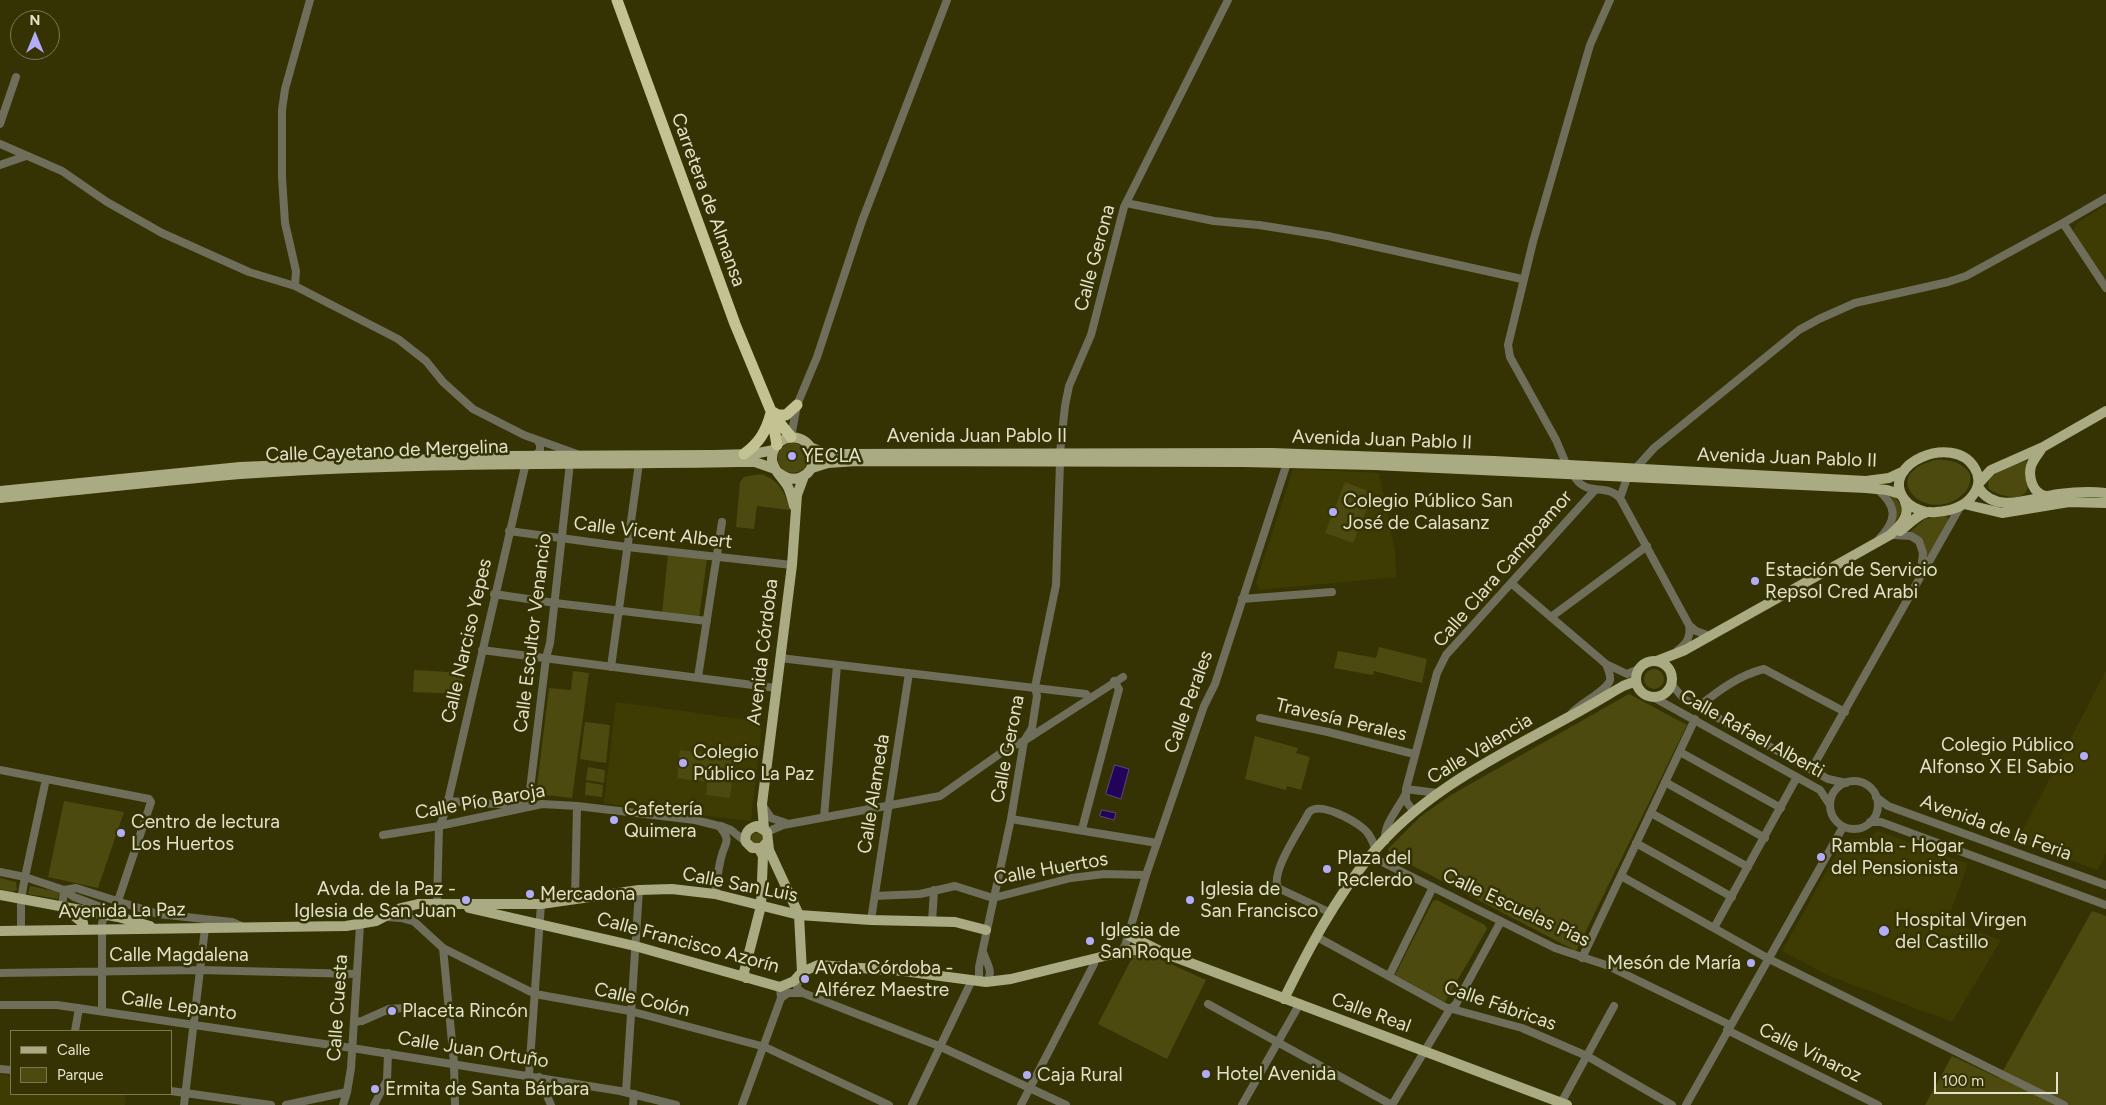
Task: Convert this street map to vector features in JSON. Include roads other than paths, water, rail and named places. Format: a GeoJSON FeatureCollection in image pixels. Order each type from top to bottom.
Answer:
{"type":"FeatureCollection","features":[{"type":"Feature","properties":{"kind":"highway","name":"Carretera de Almansa"},"geometry":{"type":"LineString","coordinates":[[616,0],[734,324],[771,411]]}},
{"type":"Feature","properties":{"kind":"highway"},"geometry":{"type":"LineString","coordinates":[[771,411],[778,415],[786,415],[796,404]]}},
{"type":"Feature","properties":{"kind":"highway"},"geometry":{"type":"LineString","coordinates":[[771,411],[794,438]]}},
{"type":"Feature","properties":{"kind":"highway"},"geometry":{"type":"LineString","coordinates":[[771,411],[775,447]]}},
{"type":"Feature","properties":{"kind":"highway"},"geometry":{"type":"LineString","coordinates":[[744,454],[756,445],[762,437],[771,411]]}},
{"type":"Feature","properties":{"kind":"main road"},"geometry":{"type":"LineString","coordinates":[[1903,498],[1916,509],[1926,512],[1942,512],[1962,505],[1970,499],[1985,474],[2043,447],[2106,411]]}},
{"type":"Feature","properties":{"kind":"main road"},"geometry":{"type":"LineString","coordinates":[[795,509],[791,494],[773,463],[775,447],[786,438],[794,438],[825,453],[857,458]]}},
{"type":"Feature","properties":{"kind":"main road","name":"Calle Cayetano de Mergelina"},"geometry":{"type":"LineString","coordinates":[[0,491],[240,467],[536,456],[744,454],[775,447]]}},
{"type":"Feature","properties":{"kind":"main road"},"geometry":{"type":"LineString","coordinates":[[2043,447],[2033,461],[2031,479],[2036,491],[2046,496]]}},
{"type":"Feature","properties":{"kind":"main road"},"geometry":{"type":"LineString","coordinates":[[808,472],[814,458],[812,448]]}},
{"type":"Feature","properties":{"kind":"main road"},"geometry":{"type":"LineString","coordinates":[[1890,535],[1903,521],[1907,511],[1899,482],[1904,471],[1922,456],[1940,452],[1958,454],[1972,463],[1985,465],[2003,464]]}},
{"type":"Feature","properties":{"kind":"main road","name":"Avenida Juan Pablo II"},"geometry":{"type":"LineString","coordinates":[[1060,458],[1272,453],[1567,466],[1630,474],[1877,489],[1903,498]]}},
{"type":"Feature","properties":{"kind":"main road","name":"Avenida Juan Pablo II"},"geometry":{"type":"LineString","coordinates":[[857,458],[1060,458],[1287,463],[1374,465],[1574,476],[1630,474],[1866,481],[1889,478],[1904,471]]}},
{"type":"Feature","properties":{"kind":"main road"},"geometry":{"type":"LineString","coordinates":[[777,471],[792,479],[828,463],[857,458]]}},
{"type":"Feature","properties":{"kind":"main road","name":"Calle Cayetano de Mergelina"},"geometry":{"type":"LineString","coordinates":[[0,498],[241,474],[526,463],[755,462],[777,471]]}},
{"type":"Feature","properties":{"kind":"main road"},"geometry":{"type":"LineString","coordinates":[[1972,463],[1978,475],[1978,485],[1988,498],[2000,502],[2015,503],[2046,496],[2082,492],[2106,493]]}},
{"type":"Feature","properties":{"kind":"main road","name":"Avenida Córdoba"},"geometry":{"type":"LineString","coordinates":[[762,836],[762,807],[792,565],[795,509],[798,488],[808,472]]}},
{"type":"Feature","properties":{"kind":"main road"},"geometry":{"type":"LineString","coordinates":[[1962,505],[2002,513],[2069,502],[2106,503]]}},
{"type":"Feature","properties":{"kind":"main road"},"geometry":{"type":"LineString","coordinates":[[1685,650],[1674,664],[1672,685],[1666,693],[1653,697],[1643,693],[1636,682],[1639,670],[1647,663],[1670,657],[1685,650],[1907,526],[1926,512]]}},
{"type":"Feature","properties":{"kind":"main road"},"geometry":{"type":"LineString","coordinates":[[1657,661],[1667,667],[1672,673]]}},
{"type":"Feature","properties":{"kind":"main road","name":"Calle Valencia"},"geometry":{"type":"LineString","coordinates":[[1284,999],[1331,914],[1373,853],[1414,812],[1437,793],[1482,764],[1623,686],[1636,682]]}},
{"type":"Feature","properties":{"kind":"main road"},"geometry":{"type":"LineString","coordinates":[[762,836],[752,848],[745,839],[748,831],[762,836],[799,915],[800,975]]}},
{"type":"Feature","properties":{"kind":"main road"},"geometry":{"type":"LineString","coordinates":[[746,978],[744,972],[761,906],[762,836]]}},
{"type":"Feature","properties":{"kind":"main road","name":"Calle San Luis"},"geometry":{"type":"LineString","coordinates":[[451,904],[541,904],[639,890],[672,888],[716,894],[799,915],[871,920],[961,922],[986,930]]}},
{"type":"Feature","properties":{"kind":"main road"},"geometry":{"type":"LineString","coordinates":[[0,895],[136,921],[156,929]]}},
{"type":"Feature","properties":{"kind":"main road","name":"Avenida La Paz"},"geometry":{"type":"LineString","coordinates":[[0,930],[360,925],[408,906],[451,904]]}},
{"type":"Feature","properties":{"kind":"main road","name":"Calle Francisco Azorín"},"geometry":{"type":"LineString","coordinates":[[451,904],[635,946],[780,987],[791,984],[800,975],[818,965],[895,970],[980,981],[1020,977],[1120,952],[1140,949],[1164,953]]}},
{"type":"Feature","properties":{"kind":"main road"},"geometry":{"type":"LineString","coordinates":[[62,907],[78,918],[83,923],[84,929]]}},
{"type":"Feature","properties":{"kind":"main road"},"geometry":{"type":"LineString","coordinates":[[1128,935],[1164,953]]}},
{"type":"Feature","properties":{"kind":"main road","name":"Calle Real"},"geometry":{"type":"LineString","coordinates":[[1164,953],[1562,1104]]}},
{"type":"Feature","properties":{"kind":"street"},"geometry":{"type":"LineString","coordinates":[[295,286],[296,271],[285,223],[282,177],[282,110],[285,90],[310,0]]}},
{"type":"Feature","properties":{"kind":"street"},"geometry":{"type":"LineString","coordinates":[[794,438],[796,404],[817,357],[862,221],[947,0]]}},
{"type":"Feature","properties":{"kind":"street","name":"Calle Gerona"},"geometry":{"type":"LineString","coordinates":[[980,981],[979,967],[986,930],[1011,818],[1024,741],[1032,728],[1037,696],[1035,687],[1056,585],[1060,458],[1065,406],[1070,386],[1091,335],[1118,223],[1126,203],[1228,0]]}},
{"type":"Feature","properties":{"kind":"street"},"geometry":{"type":"LineString","coordinates":[[1567,466],[1556,440],[1508,352],[1522,279],[1590,45],[1610,0]]}},
{"type":"Feature","properties":{"kind":"street"},"geometry":{"type":"LineString","coordinates":[[0,124],[16,77]]}},
{"type":"Feature","properties":{"kind":"street"},"geometry":{"type":"LineString","coordinates":[[0,144],[62,171],[107,202],[198,250],[249,272],[295,286],[398,339],[426,361],[443,382],[473,409],[538,441],[581,456]]}},
{"type":"Feature","properties":{"kind":"street"},"geometry":{"type":"LineString","coordinates":[[0,166],[26,156]]}},
{"type":"Feature","properties":{"kind":"street"},"geometry":{"type":"LineString","coordinates":[[1620,498],[1630,474],[1672,432],[1809,324],[1855,303],[1948,282],[1966,276],[2106,198]]}},
{"type":"Feature","properties":{"kind":"street"},"geometry":{"type":"LineString","coordinates":[[1126,203],[1214,221],[1259,225],[1328,236],[1522,279]]}},
{"type":"Feature","properties":{"kind":"street"},"geometry":{"type":"LineString","coordinates":[[2063,223],[2106,288]]}},
{"type":"Feature","properties":{"kind":"street"},"geometry":{"type":"LineString","coordinates":[[526,463],[536,456],[540,448],[538,441]]}},
{"type":"Feature","properties":{"kind":"street","name":"Calle Narciso Yepes"},"geometry":{"type":"LineString","coordinates":[[436,904],[439,826],[448,801],[494,594],[526,463]]}},
{"type":"Feature","properties":{"kind":"street","name":"Calle Escultor Venancio"},"geometry":{"type":"LineString","coordinates":[[528,806],[546,658],[550,643],[555,603],[570,463]]}},
{"type":"Feature","properties":{"kind":"street"},"geometry":{"type":"LineString","coordinates":[[611,667],[638,463]]}},
{"type":"Feature","properties":{"kind":"street","name":"Calle Perales"},"geometry":{"type":"LineString","coordinates":[[1120,952],[1125,946],[1146,875],[1204,706],[1215,684],[1287,463]]}},
{"type":"Feature","properties":{"kind":"street"},"geometry":{"type":"LineString","coordinates":[[1574,476],[1582,486],[1595,490],[1610,491],[1620,498],[1689,624],[1696,631],[1710,636]]}},
{"type":"Feature","properties":{"kind":"street"},"geometry":{"type":"LineString","coordinates":[[1875,543],[1890,527],[1893,514],[1890,503],[1877,489]]}},
{"type":"Feature","properties":{"kind":"street","name":"Calle Clara Campoamor"},"geometry":{"type":"LineString","coordinates":[[1384,841],[1386,827],[1406,792],[1414,754],[1437,673],[1446,655],[1595,490]]}},
{"type":"Feature","properties":{"kind":"street"},"geometry":{"type":"LineString","coordinates":[[1811,770],[1962,505]]}},
{"type":"Feature","properties":{"kind":"street"},"geometry":{"type":"LineString","coordinates":[[698,678],[722,522]]}},
{"type":"Feature","properties":{"kind":"street","name":"Calle Vicent Albert"},"geometry":{"type":"LineString","coordinates":[[510,531],[627,547],[792,565]]}},
{"type":"Feature","properties":{"kind":"street"},"geometry":{"type":"LineString","coordinates":[[1890,535],[1904,534],[1917,538],[1923,552],[1920,576]]}},
{"type":"Feature","properties":{"kind":"street"},"geometry":{"type":"LineString","coordinates":[[1551,617],[1647,546]]}},
{"type":"Feature","properties":{"kind":"street"},"geometry":{"type":"LineString","coordinates":[[1511,583],[1606,664],[1626,674],[1639,670]]}},
{"type":"Feature","properties":{"kind":"street"},"geometry":{"type":"LineString","coordinates":[[1242,600],[1332,592]]}},
{"type":"Feature","properties":{"kind":"street"},"geometry":{"type":"LineString","coordinates":[[494,594],[707,621]]}},
{"type":"Feature","properties":{"kind":"street"},"geometry":{"type":"LineString","coordinates":[[1670,657],[1687,642],[1690,631],[1689,624]]}},
{"type":"Feature","properties":{"kind":"street"},"geometry":{"type":"LineString","coordinates":[[482,650],[776,688]]}},
{"type":"Feature","properties":{"kind":"street"},"geometry":{"type":"LineString","coordinates":[[780,658],[1035,687],[1086,694],[1090,698]]}},
{"type":"Feature","properties":{"kind":"street"},"geometry":{"type":"LineString","coordinates":[[1568,718],[1582,703],[1607,686],[1610,675],[1606,664]]}},
{"type":"Feature","properties":{"kind":"street"},"geometry":{"type":"LineString","coordinates":[[824,817],[837,665]]}},
{"type":"Feature","properties":{"kind":"street"},"geometry":{"type":"LineString","coordinates":[[1698,707],[1719,690],[1752,672],[1764,669],[1845,712]]}},
{"type":"Feature","properties":{"kind":"street","name":"Calle Alameda"},"geometry":{"type":"LineString","coordinates":[[871,920],[909,673]]}},
{"type":"Feature","properties":{"kind":"street"},"geometry":{"type":"LineString","coordinates":[[762,836],[772,828],[940,796],[1008,748],[1024,741],[1123,677]]}},
{"type":"Feature","properties":{"kind":"street"},"geometry":{"type":"LineString","coordinates":[[1082,829],[1119,689],[1114,682]]}},
{"type":"Feature","properties":{"kind":"street","name":"Calle Rafael Alberti"},"geometry":{"type":"LineString","coordinates":[[1672,685],[1684,699],[1698,707],[1828,779],[1846,783]]}},
{"type":"Feature","properties":{"kind":"street","name":"Calle Rafael Alberti"},"geometry":{"type":"LineString","coordinates":[[1653,697],[1820,790],[1826,796],[1830,805]]}},
{"type":"Feature","properties":{"kind":"street","name":"Travesía Perales"},"geometry":{"type":"LineString","coordinates":[[1260,718],[1328,732],[1414,754]]}},
{"type":"Feature","properties":{"kind":"street"},"geometry":{"type":"LineString","coordinates":[[1582,958],[1695,719]]}},
{"type":"Feature","properties":{"kind":"street"},"geometry":{"type":"LineString","coordinates":[[1680,752],[1781,808]]}},
{"type":"Feature","properties":{"kind":"street"},"geometry":{"type":"LineString","coordinates":[[0,770],[149,799],[151,802],[118,901]]}},
{"type":"Feature","properties":{"kind":"street"},"geometry":{"type":"LineString","coordinates":[[1714,928],[1797,777]]}},
{"type":"Feature","properties":{"kind":"street"},"geometry":{"type":"LineString","coordinates":[[21,930],[21,899],[46,779]]}},
{"type":"Feature","properties":{"kind":"street"},"geometry":{"type":"LineString","coordinates":[[1665,782],[1765,838]]}},
{"type":"Feature","properties":{"kind":"street"},"geometry":{"type":"LineString","coordinates":[[1853,782],[1867,786],[1876,797],[1877,810],[1870,822],[1857,829],[1843,826],[1834,818],[1830,805],[1835,792],[1846,783],[1853,782]]}},
{"type":"Feature","properties":{"kind":"street"},"geometry":{"type":"LineString","coordinates":[[1414,812],[1406,801],[1406,792],[1437,793]]}},
{"type":"Feature","properties":{"kind":"street","name":"Avenida de la Feria"},"geometry":{"type":"LineString","coordinates":[[1876,797],[1888,806],[2106,885]]}},
{"type":"Feature","properties":{"kind":"street"},"geometry":{"type":"LineString","coordinates":[[448,801],[528,806]]}},
{"type":"Feature","properties":{"kind":"street","name":"Calle Pío Baroja"},"geometry":{"type":"LineString","coordinates":[[384,835],[439,826],[542,804],[577,806],[694,820],[731,830],[745,839]]}},
{"type":"Feature","properties":{"kind":"street"},"geometry":{"type":"LineString","coordinates":[[574,900],[577,806]]}},
{"type":"Feature","properties":{"kind":"street"},"geometry":{"type":"LineString","coordinates":[[762,807],[774,820],[782,823],[796,823]]}},
{"type":"Feature","properties":{"kind":"street"},"geometry":{"type":"LineString","coordinates":[[1331,914],[1278,888],[1276,883],[1277,874],[1283,860],[1309,812],[1316,808],[1324,808],[1360,826],[1369,836],[1373,853]]}},
{"type":"Feature","properties":{"kind":"street"},"geometry":{"type":"LineString","coordinates":[[1650,813],[1748,867]]}},
{"type":"Feature","properties":{"kind":"street"},"geometry":{"type":"LineString","coordinates":[[1011,818],[1157,843]]}},
{"type":"Feature","properties":{"kind":"street","name":"Avenida de la Feria"},"geometry":{"type":"LineString","coordinates":[[1870,822],[1881,822],[2106,904]]}},
{"type":"Feature","properties":{"kind":"street"},"geometry":{"type":"LineString","coordinates":[[719,826],[725,834],[726,848]]}},
{"type":"Feature","properties":{"kind":"street"},"geometry":{"type":"LineString","coordinates":[[1686,1105],[1843,826]]}},
{"type":"Feature","properties":{"kind":"street"},"geometry":{"type":"LineString","coordinates":[[1947,846],[1954,830]]}},
{"type":"Feature","properties":{"kind":"street"},"geometry":{"type":"LineString","coordinates":[[716,894],[720,858],[726,848],[745,839]]}},
{"type":"Feature","properties":{"kind":"street"},"geometry":{"type":"LineString","coordinates":[[1636,844],[1732,897]]}},
{"type":"Feature","properties":{"kind":"street","name":"Calle Escuelas Pías"},"geometry":{"type":"LineString","coordinates":[[1373,853],[1433,887],[1555,948],[1606,965],[1729,1028]]}},
{"type":"Feature","properties":{"kind":"street"},"geometry":{"type":"LineString","coordinates":[[0,872],[25,877],[64,890],[74,897],[115,911],[136,921]]}},
{"type":"Feature","properties":{"kind":"street","name":"Calle Huertos"},"geometry":{"type":"LineString","coordinates":[[876,896],[920,894],[960,886],[994,898],[1071,878],[1104,874],[1146,875]]}},
{"type":"Feature","properties":{"kind":"street"},"geometry":{"type":"LineString","coordinates":[[1621,876],[1769,959],[2064,1105]]}},
{"type":"Feature","properties":{"kind":"street"},"geometry":{"type":"LineString","coordinates":[[1388,976],[1433,887]]}},
{"type":"Feature","properties":{"kind":"street","name":"Avenida La Paz"},"geometry":{"type":"LineString","coordinates":[[64,890],[76,888],[158,914],[232,922],[245,928]]}},
{"type":"Feature","properties":{"kind":"street"},"geometry":{"type":"LineString","coordinates":[[62,907],[64,890]]}},
{"type":"Feature","properties":{"kind":"street"},"geometry":{"type":"LineString","coordinates":[[634,1105],[630,1093],[630,1011],[639,890]]}},
{"type":"Feature","properties":{"kind":"street"},"geometry":{"type":"LineString","coordinates":[[932,922],[934,890]]}},
{"type":"Feature","properties":{"kind":"street"},"geometry":{"type":"LineString","coordinates":[[529,1074],[541,904]]}},
{"type":"Feature","properties":{"kind":"street","name":"Calle Colón"},"geometry":{"type":"LineString","coordinates":[[408,906],[408,916],[443,948],[535,994],[630,1011],[764,1047],[889,1105]]}},
{"type":"Feature","properties":{"kind":"street"},"geometry":{"type":"LineString","coordinates":[[102,1011],[102,923],[105,915]]}},
{"type":"Feature","properties":{"kind":"street"},"geometry":{"type":"LineString","coordinates":[[386,916],[414,922]]}},
{"type":"Feature","properties":{"kind":"street"},"geometry":{"type":"LineString","coordinates":[[1208,1004],[1392,1105],[1450,1009],[1456,1004],[1501,921]]}},
{"type":"Feature","properties":{"kind":"street","name":"Calle Cuesta"},"geometry":{"type":"LineString","coordinates":[[343,1105],[347,1092],[352,1048],[360,925]]}},
{"type":"Feature","properties":{"kind":"street"},"geometry":{"type":"LineString","coordinates":[[184,1105],[204,928]]}},
{"type":"Feature","properties":{"kind":"street","name":"Calle Fábricas"},"geometry":{"type":"LineString","coordinates":[[1317,937],[1450,1009],[1512,1025],[1586,1056],[1672,1105]]}},
{"type":"Feature","properties":{"kind":"street"},"geometry":{"type":"LineString","coordinates":[[443,948],[454,1063],[455,1105]]}},
{"type":"Feature","properties":{"kind":"street"},"geometry":{"type":"LineString","coordinates":[[1021,1105],[1094,964],[1092,959]]}},
{"type":"Feature","properties":{"kind":"street","name":"Calle Magdalena"},"geometry":{"type":"LineString","coordinates":[[0,973],[200,970],[357,974]]}},
{"type":"Feature","properties":{"kind":"street"},"geometry":{"type":"LineString","coordinates":[[800,975],[797,988],[803,992],[939,1046],[1066,1105]]}},
{"type":"Feature","properties":{"kind":"street"},"geometry":{"type":"LineString","coordinates":[[912,1105],[939,1046],[980,981]]}},
{"type":"Feature","properties":{"kind":"street"},"geometry":{"type":"LineString","coordinates":[[742,1105],[781,998],[780,987]]}},
{"type":"Feature","properties":{"kind":"street"},"geometry":{"type":"LineString","coordinates":[[781,998],[788,992],[803,992]]}},
{"type":"Feature","properties":{"kind":"street","name":"Calle Lepanto"},"geometry":{"type":"LineString","coordinates":[[0,1006],[57,1005],[352,1048]]}},
{"type":"Feature","properties":{"kind":"street"},"geometry":{"type":"LineString","coordinates":[[1242,1105],[1300,1005]]}},
{"type":"Feature","properties":{"kind":"street"},"geometry":{"type":"LineString","coordinates":[[1562,1104],[1614,1006]]}},
{"type":"Feature","properties":{"kind":"street"},"geometry":{"type":"LineString","coordinates":[[75,1030],[79,1008]]}},
{"type":"Feature","properties":{"kind":"street"},"geometry":{"type":"LineString","coordinates":[[354,1022],[362,1021],[389,1009],[404,1008]]}},
{"type":"Feature","properties":{"kind":"street","name":"Calle Vinaroz"},"geometry":{"type":"LineString","coordinates":[[1729,1028],[1878,1105]]}},
{"type":"Feature","properties":{"kind":"street","name":"Calle Juan Ortuño"},"geometry":{"type":"LineString","coordinates":[[352,1048],[529,1074],[630,1093],[676,1105]]}},
{"type":"Feature","properties":{"kind":"street"},"geometry":{"type":"LineString","coordinates":[[374,1105],[387,1080],[388,1053]]}},
{"type":"Feature","properties":{"kind":"street"},"geometry":{"type":"LineString","coordinates":[[539,1077],[551,1105]]}},
{"type":"Feature","properties":{"kind":"street"},"geometry":{"type":"LineString","coordinates":[[172,1091],[271,1105]]}},
{"type":"Feature","properties":{"kind":"street"},"geometry":{"type":"LineString","coordinates":[[286,1105],[347,1092]]}},
{"type":"Feature","properties":{"kind":"place","name":"YECLA"},"geometry":{"type":"Point","coordinates":[792,456]}},
{"type":"Feature","properties":{"kind":"place","name":"Colegio Público San José de Calasanz"},"geometry":{"type":"Point","coordinates":[1333,512]}},
{"type":"Feature","properties":{"kind":"place","name":"Estación de Servicio Repsol Cred Arabi"},"geometry":{"type":"Point","coordinates":[1755,581]}},
{"type":"Feature","properties":{"kind":"place","name":"Colegio Público Alfonso X El Sabio"},"geometry":{"type":"Point","coordinates":[2084,756]}},
{"type":"Feature","properties":{"kind":"place","name":"Colegio Público La Paz"},"geometry":{"type":"Point","coordinates":[683,763]}},
{"type":"Feature","properties":{"kind":"place","name":"Cafetería Quimera"},"geometry":{"type":"Point","coordinates":[614,820]}},
{"type":"Feature","properties":{"kind":"place","name":"Centro de lectura Los Huertos"},"geometry":{"type":"Point","coordinates":[121,833]}},
{"type":"Feature","properties":{"kind":"place","name":"Rambla - Hogar del Pensionista"},"geometry":{"type":"Point","coordinates":[1821,857]}},
{"type":"Feature","properties":{"kind":"place","name":"Plaza del Reclerdo"},"geometry":{"type":"Point","coordinates":[1327,869]}},
{"type":"Feature","properties":{"kind":"place","name":"Mercadona"},"geometry":{"type":"Point","coordinates":[530,894]}},
{"type":"Feature","properties":{"kind":"place","name":"Avda. de la Paz - Iglesia de San Juan"},"geometry":{"type":"Point","coordinates":[466,900]}},
{"type":"Feature","properties":{"kind":"place","name":"Iglesia de San Francisco"},"geometry":{"type":"Point","coordinates":[1190,900]}},
{"type":"Feature","properties":{"kind":"place","name":"Hospital Virgen del Castillo"},"geometry":{"type":"Point","coordinates":[1884,931]}},
{"type":"Feature","properties":{"kind":"place","name":"Iglesia de San Roque"},"geometry":{"type":"Point","coordinates":[1090,941]}},
{"type":"Feature","properties":{"kind":"place","name":"Mesón de María"},"geometry":{"type":"Point","coordinates":[1751,963]}},
{"type":"Feature","properties":{"kind":"place","name":"Avda. Córdoba - Alférez Maestre"},"geometry":{"type":"Point","coordinates":[805,979]}},
{"type":"Feature","properties":{"kind":"place","name":"Placeta Rincón"},"geometry":{"type":"Point","coordinates":[392,1011]}},
{"type":"Feature","properties":{"kind":"place","name":"Hotel Avenida"},"geometry":{"type":"Point","coordinates":[1206,1074]}},
{"type":"Feature","properties":{"kind":"place","name":"Caja Rural"},"geometry":{"type":"Point","coordinates":[1027,1075]}},
{"type":"Feature","properties":{"kind":"place","name":"Ermita de Santa Bárbara"},"geometry":{"type":"Point","coordinates":[375,1089]}}]}
